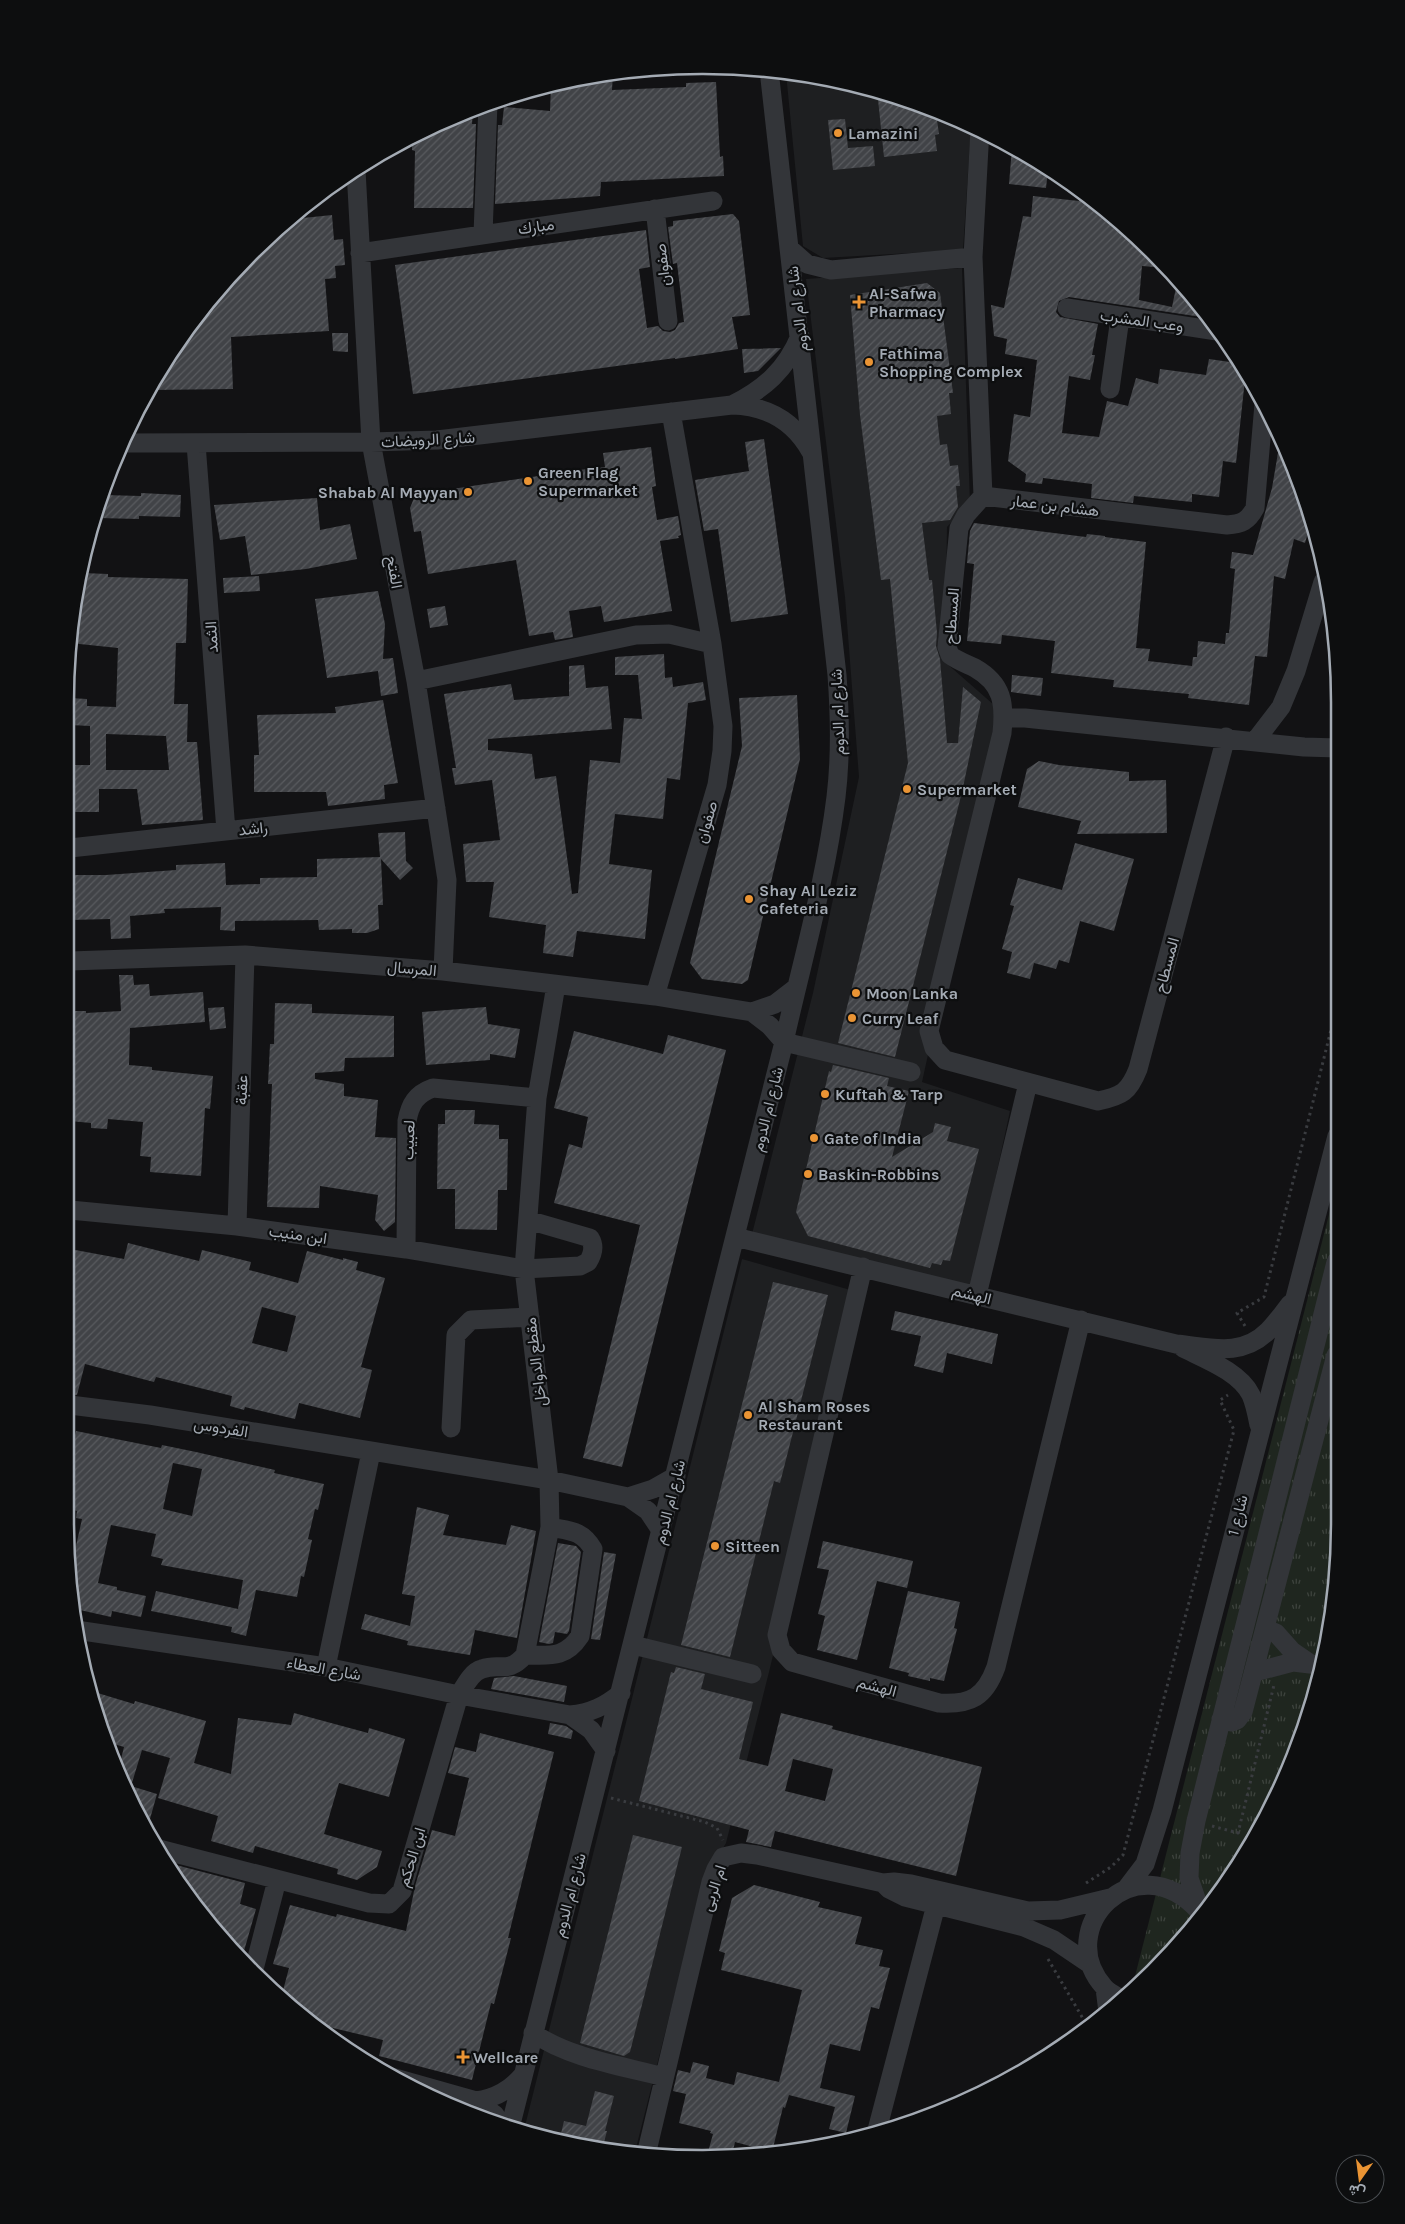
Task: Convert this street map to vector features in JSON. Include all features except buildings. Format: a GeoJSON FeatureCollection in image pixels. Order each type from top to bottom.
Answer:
{"type":"FeatureCollection","features":[{"type":"Feature","properties":{"kind":"street","name":"شارع ام الدوم"},"geometry":{"type":"LineString","coordinates":[[512,2121],[596,1794],[784,1042],[832,828],[840,742],[838,675],[770,78]]}},
{"type":"Feature","properties":{"kind":"street"},"geometry":{"type":"LineString","coordinates":[[483,234],[488,112]]}},
{"type":"Feature","properties":{"kind":"street"},"geometry":{"type":"LineString","coordinates":[[979,138],[973,257],[982,496]]}},
{"type":"Feature","properties":{"kind":"street","name":"الفتح"},"geometry":{"type":"LineString","coordinates":[[356,178],[372,442],[416,681],[447,880],[443,971]]}},
{"type":"Feature","properties":{"kind":"street","name":"مبارك"},"geometry":{"type":"LineString","coordinates":[[360,253],[713,201]]}},
{"type":"Feature","properties":{"kind":"street","name":"صفوان"},"geometry":{"type":"LineString","coordinates":[[655,209],[668,321]]}},
{"type":"Feature","properties":{"kind":"street"},"geometry":{"type":"LineString","coordinates":[[789,248],[807,264],[831,270],[973,257]]}},
{"type":"Feature","properties":{"kind":"street","name":"وعب المشرب"},"geometry":{"type":"LineString","coordinates":[[1066,308],[1120,318],[1208,330]]}},
{"type":"Feature","properties":{"kind":"street"},"geometry":{"type":"LineString","coordinates":[[1110,389],[1120,318]]}},
{"type":"Feature","properties":{"kind":"street","name":"شارع الرويضات"},"geometry":{"type":"LineString","coordinates":[[732,405],[751,396],[776,376],[794,351],[800,336]]}},
{"type":"Feature","properties":{"kind":"street","name":"شارع الرويضات"},"geometry":{"type":"LineString","coordinates":[[131,442],[196,444],[372,442],[469,437],[732,405],[759,408],[781,418],[799,434],[812,454]]}},
{"type":"Feature","properties":{"kind":"street","name":"صفوان"},"geometry":{"type":"LineString","coordinates":[[655,996],[718,776],[723,726],[712,644],[670,412]]}},
{"type":"Feature","properties":{"kind":"street","name":"هشام بن عمار"},"geometry":{"type":"LineString","coordinates":[[982,496],[1227,525],[1239,524],[1249,519],[1255,508],[1263,418]]}},
{"type":"Feature","properties":{"kind":"street","name":"الثمد"},"geometry":{"type":"LineString","coordinates":[[196,444],[226,831]]}},
{"type":"Feature","properties":{"kind":"street","name":"المسطاح"},"geometry":{"type":"LineString","coordinates":[[982,496],[966,515],[959,528],[947,647],[950,655],[990,678],[998,688],[1003,718],[1002,733],[929,1031],[934,1048],[945,1060],[1028,1084],[1098,1101],[1116,1098],[1131,1086],[1138,1069],[1226,737]]}},
{"type":"Feature","properties":{"kind":"street"},"geometry":{"type":"LineString","coordinates":[[1255,741],[1281,707],[1285,698],[1296,671],[1321,590]]}},
{"type":"Feature","properties":{"kind":"street"},"geometry":{"type":"LineString","coordinates":[[416,681],[636,635],[669,634],[712,644]]}},
{"type":"Feature","properties":{"kind":"street"},"geometry":{"type":"LineString","coordinates":[[1003,718],[1025,718],[1226,737],[1304,747],[1331,748]]}},
{"type":"Feature","properties":{"kind":"street"},"geometry":{"type":"LineString","coordinates":[[1304,747],[1331,757]]}},
{"type":"Feature","properties":{"kind":"street","name":"راشد"},"geometry":{"type":"LineString","coordinates":[[74,848],[436,808]]}},
{"type":"Feature","properties":{"kind":"street","name":"المرسال"},"geometry":{"type":"LineString","coordinates":[[74,961],[246,955],[443,971],[655,996],[752,1012],[770,1026],[784,1042]]}},
{"type":"Feature","properties":{"kind":"street","name":"عقبة"},"geometry":{"type":"LineString","coordinates":[[237,1226],[246,955]]}},
{"type":"Feature","properties":{"kind":"street","name":"مقطع الدواخل"},"geometry":{"type":"LineString","coordinates":[[525,1655],[550,1526],[548,1480],[524,1268],[536,1098],[556,984]]}},
{"type":"Feature","properties":{"kind":"street","name":"المرسال"},"geometry":{"type":"LineString","coordinates":[[752,1012],[775,1004],[796,987]]}},
{"type":"Feature","properties":{"kind":"street"},"geometry":{"type":"LineString","coordinates":[[784,1042],[911,1072]]}},
{"type":"Feature","properties":{"kind":"street"},"geometry":{"type":"LineString","coordinates":[[977,1295],[1028,1084]]}},
{"type":"Feature","properties":{"kind":"street","name":"لعبيب"},"geometry":{"type":"LineString","coordinates":[[406,1249],[408,1121],[414,1100],[423,1092],[433,1088],[536,1098]]}},
{"type":"Feature","properties":{"kind":"street","name":"شارع 1"},"geometry":{"type":"LineString","coordinates":[[1091,1965],[1088,1940],[1095,1917],[1145,1864],[1154,1841],[1331,1159]]}},
{"type":"Feature","properties":{"kind":"street","name":"ابن منيب"},"geometry":{"type":"LineString","coordinates":[[74,1210],[237,1226],[406,1249],[524,1268],[584,1265],[590,1258],[593,1249],[593,1243],[590,1238],[528,1220]]}},
{"type":"Feature","properties":{"kind":"street","name":"الهشم"},"geometry":{"type":"LineString","coordinates":[[735,1237],[1176,1344],[1226,1350],[1239,1349],[1255,1341],[1267,1332],[1294,1300]]}},
{"type":"Feature","properties":{"kind":"street","name":"الهشم"},"geometry":{"type":"LineString","coordinates":[[863,1268],[777,1635],[781,1650],[792,1662],[939,1703],[958,1704],[976,1698],[989,1684],[996,1667],[1081,1320]]}},
{"type":"Feature","properties":{"kind":"street"},"geometry":{"type":"LineString","coordinates":[[1198,1907],[1189,1878],[1190,1853],[1196,1821],[1331,1282]]}},
{"type":"Feature","properties":{"kind":"street"},"geometry":{"type":"LineString","coordinates":[[451,1428],[456,1335],[471,1320],[530,1317]]}},
{"type":"Feature","properties":{"kind":"street","name":"الهشم"},"geometry":{"type":"LineString","coordinates":[[1176,1344],[1224,1370],[1244,1385],[1250,1394],[1260,1427]]}},
{"type":"Feature","properties":{"kind":"street"},"geometry":{"type":"LineString","coordinates":[[1221,1719],[1232,1722],[1241,1717],[1255,1672],[1331,1375]]}},
{"type":"Feature","properties":{"kind":"street","name":"الفردوس"},"geometry":{"type":"LineString","coordinates":[[74,1406],[150,1415],[548,1480],[628,1497],[648,1511],[662,1532]]}},
{"type":"Feature","properties":{"kind":"street"},"geometry":{"type":"LineString","coordinates":[[326,1668],[371,1452]]}},
{"type":"Feature","properties":{"kind":"street","name":"الفردوس"},"geometry":{"type":"LineString","coordinates":[[628,1497],[653,1489],[676,1476]]}},
{"type":"Feature","properties":{"kind":"street"},"geometry":{"type":"LineString","coordinates":[[459,1695],[473,1674],[482,1668],[507,1667],[517,1664],[525,1655],[562,1653],[573,1646],[580,1636],[593,1549],[587,1539],[578,1533],[550,1526]]}},
{"type":"Feature","properties":{"kind":"street"},"geometry":{"type":"LineString","coordinates":[[1266,1629],[1276,1633],[1292,1652],[1313,1663]]}},
{"type":"Feature","properties":{"kind":"street","name":"شارع العطاء"},"geometry":{"type":"LineString","coordinates":[[84,1631],[326,1668],[570,1715],[582,1714],[604,1706],[621,1693]]}},
{"type":"Feature","properties":{"kind":"street"},"geometry":{"type":"LineString","coordinates":[[633,1645],[752,1674]]}},
{"type":"Feature","properties":{"kind":"street"},"geometry":{"type":"LineString","coordinates":[[1255,1672],[1293,1662],[1313,1663]]}},
{"type":"Feature","properties":{"kind":"street","name":"ابن الحكم"},"geometry":{"type":"LineString","coordinates":[[168,1851],[369,1904],[389,1904],[402,1891],[459,1695]]}},
{"type":"Feature","properties":{"kind":"street","name":"شارع العطاء"},"geometry":{"type":"LineString","coordinates":[[570,1715],[591,1730],[606,1751]]}},
{"type":"Feature","properties":{"kind":"street","name":"ام الربى"},"geometry":{"type":"LineString","coordinates":[[648,2148],[711,1882],[723,1857],[741,1853],[757,1855],[883,1883],[904,1883],[1028,1911],[1060,1910],[1147,1885],[1168,1888],[1186,1897],[1196,1910]]}},
{"type":"Feature","properties":{"kind":"street"},"geometry":{"type":"LineString","coordinates":[[255,1963],[277,1880]]}},
{"type":"Feature","properties":{"kind":"street","name":"ام الربى"},"geometry":{"type":"LineString","coordinates":[[883,1883],[897,1894],[1024,1927],[1054,1940],[1091,1965]]}},
{"type":"Feature","properties":{"kind":"street"},"geometry":{"type":"LineString","coordinates":[[878,2125],[936,1905]]}},
{"type":"Feature","properties":{"kind":"street"},"geometry":{"type":"LineString","coordinates":[[1091,1965],[1104,1988],[1106,2003]]}},
{"type":"Feature","properties":{"kind":"street"},"geometry":{"type":"LineString","coordinates":[[1104,1988],[1115,1995]]}},
{"type":"Feature","properties":{"kind":"street"},"geometry":{"type":"LineString","coordinates":[[533,2033],[550,2044],[567,2051],[664,2077]]}},
{"type":"Feature","properties":{"kind":"street"},"geometry":{"type":"LineString","coordinates":[[476,2101],[499,2095],[516,2083],[523,2075]]}},
{"type":"Feature","properties":{"kind":"street"},"geometry":{"type":"LineString","coordinates":[[433,2089],[476,2101],[495,2115]]}},
{"type":"Feature","properties":{"kind":"path"},"geometry":{"type":"LineString","coordinates":[[1255,1341],[1237,1313],[1264,1297],[1331,1030]]}},
{"type":"Feature","properties":{"kind":"path"},"geometry":{"type":"LineString","coordinates":[[1081,1886],[1111,1868],[1124,1854],[1234,1430],[1220,1400],[1244,1385]]}},
{"type":"Feature","properties":{"kind":"path"},"geometry":{"type":"LineString","coordinates":[[1196,1821],[1238,1833],[1278,1665]]}},
{"type":"Feature","properties":{"kind":"path"},"geometry":{"type":"LineString","coordinates":[[596,1794],[705,1822],[717,1828],[722,1837],[723,1857]]}},
{"type":"Feature","properties":{"kind":"path"},"geometry":{"type":"LineString","coordinates":[[1046,1956],[1084,2021]]}},
{"type":"Feature","properties":{"kind":"shaded area"},"geometry":{"type":"Polygon","coordinates":[[[787,79],[865,95],[905,107],[970,134],[963,250],[823,258],[803,246],[787,79]]]}},
{"type":"Feature","properties":{"kind":"shaded area"},"geometry":{"type":"Polygon","coordinates":[[[962,268],[970,503],[947,527],[945,662],[994,705],[999,733],[922,1082],[1010,1111],[970,1296],[751,1238],[813,993],[859,777],[845,597],[806,279],[962,268]]]}},
{"type":"Feature","properties":{"kind":"shaded area"},"geometry":{"type":"Polygon","coordinates":[[[742,1259],[861,1293],[726,1843],[703,1883],[636,2147],[580,2138],[525,2125],[742,1259]]]}},
{"type":"Feature","properties":{"kind":"green space"},"geometry":{"type":"Polygon","coordinates":[[[1331,1207],[1330,1563],[1326,1604],[1310,1684],[1298,1724],[1283,1762],[1247,1836],[1201,1904],[1175,1936],[1135,1977],[1331,1207]]]}},
{"type":"Feature","properties":{"kind":"place","name":"Lamazini"},"geometry":{"type":"Point","coordinates":[838,133]}},
{"type":"Feature","properties":{"kind":"place","name":"Al-Safwa Pharmacy"},"geometry":{"type":"Point","coordinates":[859,302]}},
{"type":"Feature","properties":{"kind":"place","name":"Fathima Shopping Complex"},"geometry":{"type":"Point","coordinates":[869,362]}},
{"type":"Feature","properties":{"kind":"place","name":"Green Flag Supermarket"},"geometry":{"type":"Point","coordinates":[528,481]}},
{"type":"Feature","properties":{"kind":"place","name":"Shabab Al Mayyan"},"geometry":{"type":"Point","coordinates":[468,492]}},
{"type":"Feature","properties":{"kind":"place","name":"Supermarket"},"geometry":{"type":"Point","coordinates":[907,789]}},
{"type":"Feature","properties":{"kind":"place","name":"Shay Al Leziz Cafeteria"},"geometry":{"type":"Point","coordinates":[749,899]}},
{"type":"Feature","properties":{"kind":"place","name":"Moon Lanka"},"geometry":{"type":"Point","coordinates":[856,993]}},
{"type":"Feature","properties":{"kind":"place","name":"Curry Leaf"},"geometry":{"type":"Point","coordinates":[852,1018]}},
{"type":"Feature","properties":{"kind":"place","name":"Kuftah & Tarp"},"geometry":{"type":"Point","coordinates":[825,1094]}},
{"type":"Feature","properties":{"kind":"place","name":"Gate of India"},"geometry":{"type":"Point","coordinates":[814,1138]}},
{"type":"Feature","properties":{"kind":"place","name":"Baskin-Robbins"},"geometry":{"type":"Point","coordinates":[808,1174]}},
{"type":"Feature","properties":{"kind":"place","name":"Al Sham Roses Restaurant"},"geometry":{"type":"Point","coordinates":[748,1415]}},
{"type":"Feature","properties":{"kind":"place","name":"Sitteen"},"geometry":{"type":"Point","coordinates":[715,1546]}},
{"type":"Feature","properties":{"kind":"place","name":"Wellcare"},"geometry":{"type":"Point","coordinates":[463,2057]}}]}
